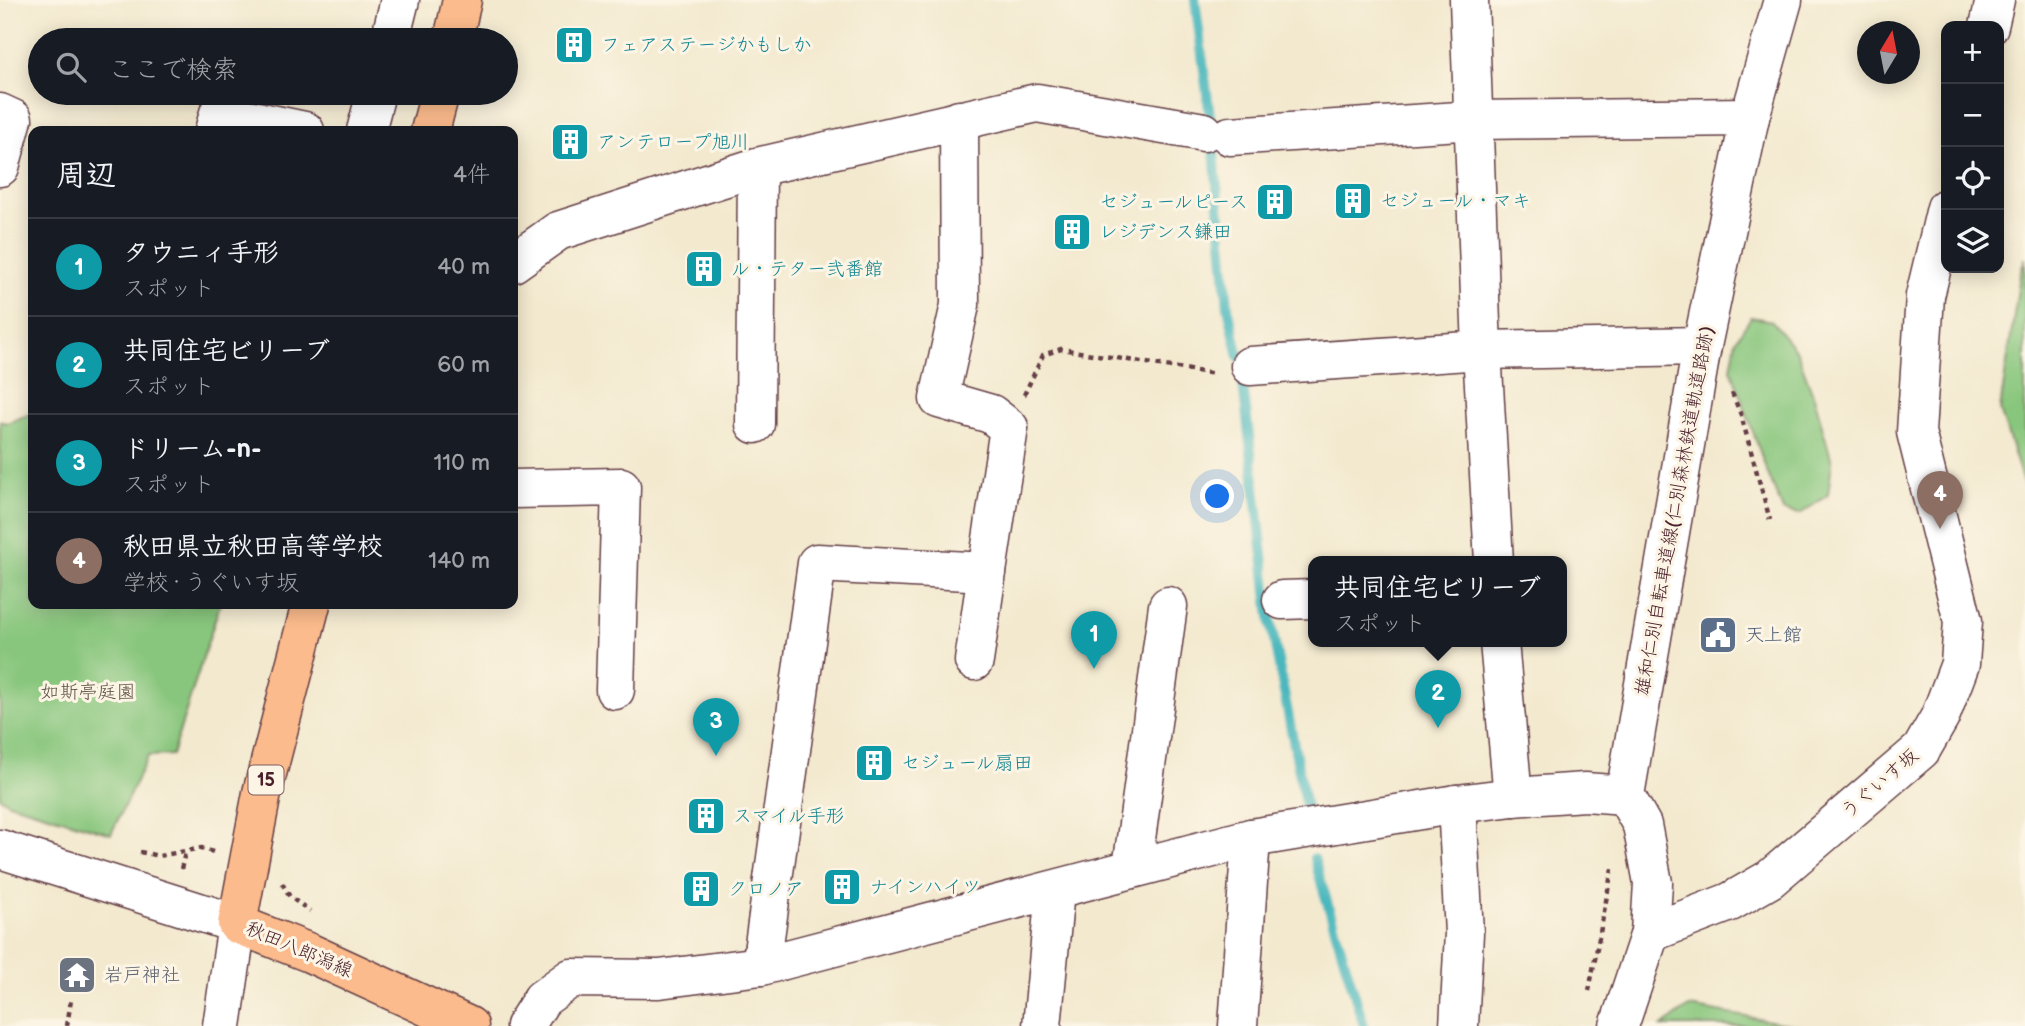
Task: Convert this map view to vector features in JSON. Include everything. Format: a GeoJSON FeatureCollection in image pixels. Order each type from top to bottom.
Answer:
{"type":"FeatureCollection","features":[{"type":"Feature","properties":{"kind":"main road"},"geometry":{"type":"LineString","coordinates":[[456,28],[462,0]]}},
{"type":"Feature","properties":{"kind":"main road"},"geometry":{"type":"LineString","coordinates":[[431,126],[437,105]]}},
{"type":"Feature","properties":{"kind":"main road","name":"秋田八郎潟線"},"geometry":{"type":"LineString","coordinates":[[310,609],[262,793],[237,924],[310,953],[469,1026]]}},
{"type":"Feature","properties":{"kind":"street"},"geometry":{"type":"LineString","coordinates":[[393,28],[400,0]]}},
{"type":"Feature","properties":{"kind":"street"},"geometry":{"type":"LineString","coordinates":[[1469,0],[1493,556]]}},
{"type":"Feature","properties":{"kind":"street","name":"雄和仁別自転車道線(仁別森林鉄道軌道路跡)"},"geometry":{"type":"LineString","coordinates":[[1625,795],[1702,346],[1750,117],[1783,0]]}},
{"type":"Feature","properties":{"kind":"street"},"geometry":{"type":"LineString","coordinates":[[1990,21],[1995,0]]}},
{"type":"Feature","properties":{"kind":"street"},"geometry":{"type":"LineString","coordinates":[[518,259],[558,231],[757,167],[1037,103],[1217,134],[1475,120],[1750,117]]}},
{"type":"Feature","properties":{"kind":"street"},"geometry":{"type":"LineString","coordinates":[[367,126],[373,105]]}},
{"type":"Feature","properties":{"kind":"street"},"geometry":{"type":"LineString","coordinates":[[0,113],[13,119],[0,167]]}},
{"type":"Feature","properties":{"kind":"street"},"geometry":{"type":"LineString","coordinates":[[215,126],[219,113],[281,126]]}},
{"type":"Feature","properties":{"kind":"street"},"geometry":{"type":"LineString","coordinates":[[959,120],[960,306],[939,399],[990,414],[1009,428],[974,661]]}},
{"type":"Feature","properties":{"kind":"street"},"geometry":{"type":"LineString","coordinates":[[755,424],[757,167]]}},
{"type":"Feature","properties":{"kind":"street","name":"うぐいす坂"},"geometry":{"type":"LineString","coordinates":[[1650,933],[1730,902],[1770,879],[1921,750],[1940,717],[1960,664],[1963,621],[1916,432],[1926,296],[1946,210]]}},
{"type":"Feature","properties":{"kind":"street"},"geometry":{"type":"LineString","coordinates":[[1250,366],[1482,350],[1702,346]]}},
{"type":"Feature","properties":{"kind":"street"},"geometry":{"type":"LineString","coordinates":[[518,489],[621,488],[615,690]]}},
{"type":"Feature","properties":{"kind":"street"},"geometry":{"type":"LineString","coordinates":[[761,966],[817,563],[987,572]]}},
{"type":"Feature","properties":{"kind":"street"},"geometry":{"type":"LineString","coordinates":[[1132,868],[1168,606]]}},
{"type":"Feature","properties":{"kind":"street"},"geometry":{"type":"LineString","coordinates":[[1499,647],[1513,797]]}},
{"type":"Feature","properties":{"kind":"street"},"geometry":{"type":"LineString","coordinates":[[525,1026],[542,999],[571,978],[659,979],[761,966],[1251,838],[1457,804],[1585,792],[1625,795],[1642,825],[1653,883],[1650,933],[1619,1026]]}},
{"type":"Feature","properties":{"kind":"street"},"geometry":{"type":"LineString","coordinates":[[1457,804],[1464,933],[1459,1026]]}},
{"type":"Feature","properties":{"kind":"street"},"geometry":{"type":"LineString","coordinates":[[1238,1026],[1251,838]]}},
{"type":"Feature","properties":{"kind":"street"},"geometry":{"type":"LineString","coordinates":[[0,849],[237,924],[222,1026]]}},
{"type":"Feature","properties":{"kind":"street"},"geometry":{"type":"LineString","coordinates":[[1042,1026],[1055,891]]}},
{"type":"Feature","properties":{"kind":"path"},"geometry":{"type":"LineString","coordinates":[[1009,428],[1043,355],[1061,349],[1231,376],[1250,366]]}},
{"type":"Feature","properties":{"kind":"path"},"geometry":{"type":"LineString","coordinates":[[1731,390],[1741,415],[1770,520]]}},
{"type":"Feature","properties":{"kind":"path"},"geometry":{"type":"LineString","coordinates":[[1588,998],[1613,863]]}},
{"type":"Feature","properties":{"kind":"path"},"geometry":{"type":"LineString","coordinates":[[67,1026],[71,1000]]}},
{"type":"Feature","properties":{"kind":"green space"},"geometry":{"type":"Polygon","coordinates":[[[2025,258],[2025,488],[2000,410],[2020,275],[2025,258]]]}},
{"type":"Feature","properties":{"kind":"green space"},"geometry":{"type":"Polygon","coordinates":[[[1751,317],[1772,321],[1797,352],[1815,400],[1832,462],[1828,495],[1800,514],[1783,511],[1731,369],[1736,340],[1751,317]]]}},
{"type":"Feature","properties":{"kind":"green space","name":"如斯亭庭園"},"geometry":{"type":"Polygon","coordinates":[[[28,415],[28,609],[218,609],[172,755],[148,756],[111,834],[9,803],[0,797],[0,421],[7,423],[28,415]]]}},
{"type":"Feature","properties":{"kind":"green space"},"geometry":{"type":"Polygon","coordinates":[[[1689,1007],[1799,1026],[1662,1026],[1689,1007]]]}},
{"type":"Feature","properties":{"kind":"waterway"},"geometry":{"type":"LineString","coordinates":[[1195,0],[1213,140],[1228,307],[1239,357]]}},
{"type":"Feature","properties":{"kind":"waterway"},"geometry":{"type":"LineString","coordinates":[[1243,384],[1271,624],[1306,808]]}},
{"type":"Feature","properties":{"kind":"waterway"},"geometry":{"type":"LineString","coordinates":[[1314,858],[1364,1026]]}},
{"type":"Feature","properties":{"kind":"place","name":"フェアステージかもしか"},"geometry":{"type":"Point","coordinates":[574,45]}},
{"type":"Feature","properties":{"kind":"place","name":"アンテロープ旭川"},"geometry":{"type":"Point","coordinates":[570,142]}},
{"type":"Feature","properties":{"kind":"place","name":"セジュール・マキ"},"geometry":{"type":"Point","coordinates":[1353,201]}},
{"type":"Feature","properties":{"kind":"place","name":"セジュールピース"},"geometry":{"type":"Point","coordinates":[1275,202]}},
{"type":"Feature","properties":{"kind":"place","name":"レジデンス鎌田"},"geometry":{"type":"Point","coordinates":[1072,232]}},
{"type":"Feature","properties":{"kind":"place","name":"ル・テター弐番館"},"geometry":{"type":"Point","coordinates":[704,269]}},
{"type":"Feature","properties":{"kind":"place","name":"秋田県立秋田高等学校"},"geometry":{"type":"Point","coordinates":[1940,529]}},
{"type":"Feature","properties":{"kind":"place","name":"天上館"},"geometry":{"type":"Point","coordinates":[1718,635]}},
{"type":"Feature","properties":{"kind":"place","name":"タウニィ手形"},"geometry":{"type":"Point","coordinates":[1094,669]}},
{"type":"Feature","properties":{"kind":"place","name":"共同住宅ビリーブ"},"geometry":{"type":"Point","coordinates":[1438,728]}},
{"type":"Feature","properties":{"kind":"place","name":"ドリーム-n-"},"geometry":{"type":"Point","coordinates":[716,756]}},
{"type":"Feature","properties":{"kind":"place","name":"セジュール扇田"},"geometry":{"type":"Point","coordinates":[874,763]}},
{"type":"Feature","properties":{"kind":"place","name":"スマイル手形"},"geometry":{"type":"Point","coordinates":[706,816]}},
{"type":"Feature","properties":{"kind":"place","name":"ナインハイツ"},"geometry":{"type":"Point","coordinates":[842,887]}},
{"type":"Feature","properties":{"kind":"place","name":"クロノア"},"geometry":{"type":"Point","coordinates":[701,889]}},
{"type":"Feature","properties":{"kind":"place","name":"岩戸神社"},"geometry":{"type":"Point","coordinates":[77,975]}}]}
